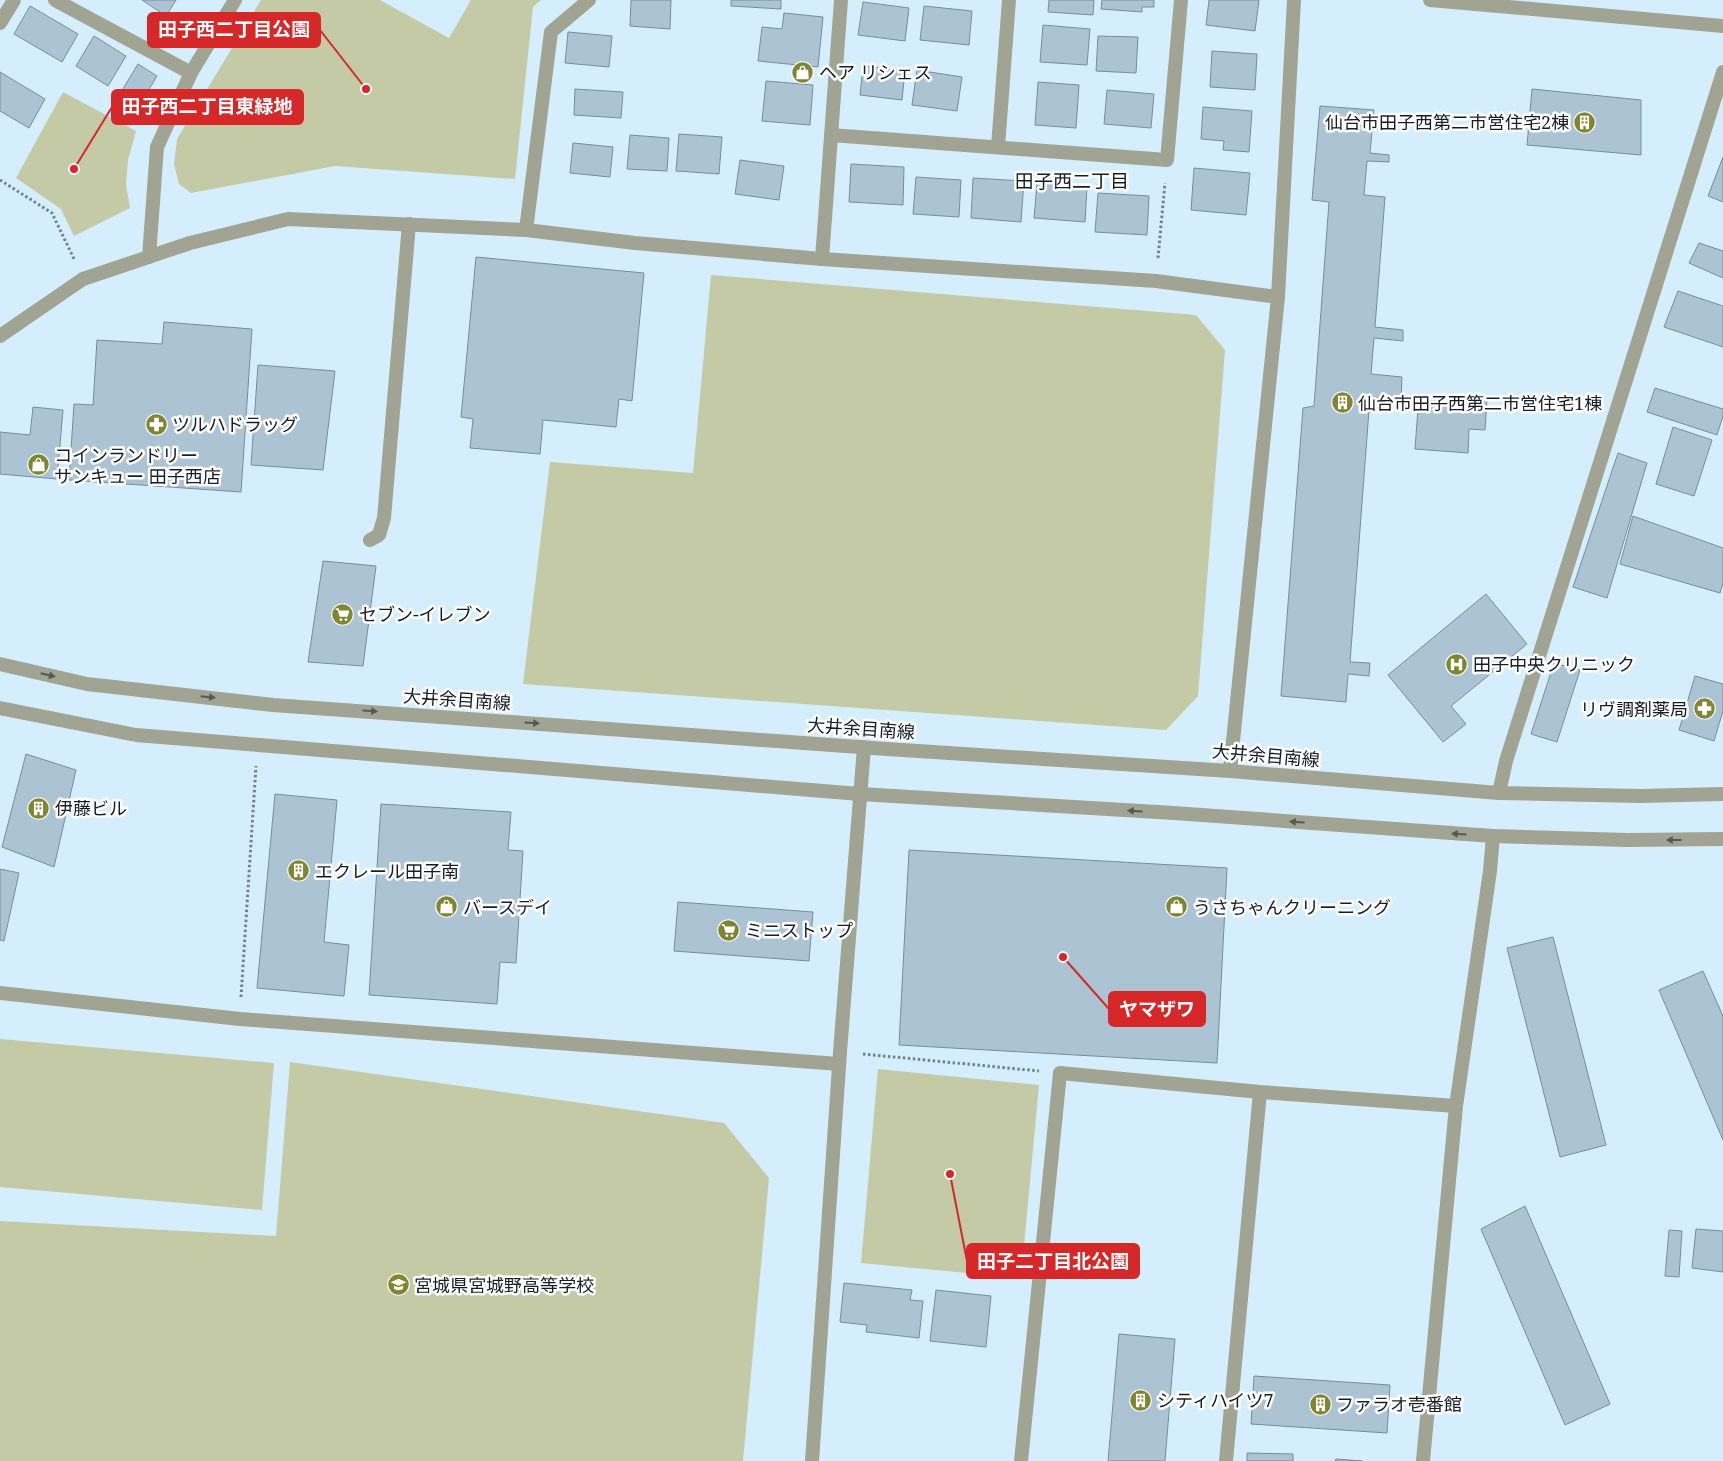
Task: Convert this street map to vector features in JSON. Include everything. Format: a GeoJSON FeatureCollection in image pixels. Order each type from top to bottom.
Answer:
{"type":"FeatureCollection","features":[{"type":"Feature","properties":{"kind":"street"},"geometry":{"type":"LineString","coordinates":[[0,23],[14,0]]}},
{"type":"Feature","properties":{"kind":"street"},"geometry":{"type":"LineString","coordinates":[[54,0],[191,73]]}},
{"type":"Feature","properties":{"kind":"street"},"geometry":{"type":"LineString","coordinates":[[149,257],[157,147],[191,73],[235,0]]}},
{"type":"Feature","properties":{"kind":"street"},"geometry":{"type":"LineString","coordinates":[[526,230],[551,32],[589,0]]}},
{"type":"Feature","properties":{"kind":"street"},"geometry":{"type":"LineString","coordinates":[[822,259],[841,0]]}},
{"type":"Feature","properties":{"kind":"street"},"geometry":{"type":"LineString","coordinates":[[998,147],[1009,0]]}},
{"type":"Feature","properties":{"kind":"street"},"geometry":{"type":"LineString","coordinates":[[832,135],[1167,160],[1181,0]]}},
{"type":"Feature","properties":{"kind":"street"},"geometry":{"type":"LineString","coordinates":[[1230,770],[1278,298],[1294,0]]}},
{"type":"Feature","properties":{"kind":"street"},"geometry":{"type":"LineString","coordinates":[[1430,0],[1723,26]]}},
{"type":"Feature","properties":{"kind":"street"},"geometry":{"type":"LineString","coordinates":[[1499,793],[1506,761],[1723,72]]}},
{"type":"Feature","properties":{"kind":"street"},"geometry":{"type":"LineString","coordinates":[[0,336],[83,279],[190,243],[288,219],[526,230],[635,243],[822,259],[1156,281],[1278,298]]}},
{"type":"Feature","properties":{"kind":"street"},"geometry":{"type":"LineString","coordinates":[[370,540],[375,539],[379,535],[384,518],[409,224]]}},
{"type":"Feature","properties":{"kind":"street","name":"大井余目南線"},"geometry":{"type":"LineString","coordinates":[[0,664],[87,684],[273,704],[864,748],[1230,770],[1499,793],[1640,796],[1723,794]]}},
{"type":"Feature","properties":{"kind":"street"},"geometry":{"type":"LineString","coordinates":[[0,708],[136,735],[860,794],[1493,836],[1627,840],[1723,839]]}},
{"type":"Feature","properties":{"kind":"street"},"geometry":{"type":"LineString","coordinates":[[812,1461],[864,748]]}},
{"type":"Feature","properties":{"kind":"street"},"geometry":{"type":"LineString","coordinates":[[1423,1461],[1456,1106],[1490,870],[1493,836]]}},
{"type":"Feature","properties":{"kind":"street"},"geometry":{"type":"LineString","coordinates":[[0,993],[240,1019],[840,1058]]}},
{"type":"Feature","properties":{"kind":"street"},"geometry":{"type":"LineString","coordinates":[[1021,1461],[1060,1073],[1260,1092],[1456,1106]]}},
{"type":"Feature","properties":{"kind":"street"},"geometry":{"type":"LineString","coordinates":[[1226,1461],[1260,1092]]}},
{"type":"Feature","properties":{"kind":"path"},"geometry":{"type":"LineString","coordinates":[[1156,281],[1167,160]]}},
{"type":"Feature","properties":{"kind":"path"},"geometry":{"type":"LineString","coordinates":[[0,180],[52,213],[83,279]]}},
{"type":"Feature","properties":{"kind":"path"},"geometry":{"type":"LineString","coordinates":[[240,1019],[258,745]]}},
{"type":"Feature","properties":{"kind":"path"},"geometry":{"type":"LineString","coordinates":[[840,1058],[1060,1073]]}},
{"type":"Feature","properties":{"kind":"green space"},"geometry":{"type":"Polygon","coordinates":[[[261,0],[380,0],[449,38],[471,0],[541,0],[533,7],[515,179],[335,166],[191,193],[179,184],[174,164],[177,139],[261,0]]]}},
{"type":"Feature","properties":{"kind":"green space"},"geometry":{"type":"Polygon","coordinates":[[[63,92],[136,131],[128,160],[126,185],[130,208],[74,236],[61,209],[16,178],[63,92]]]}},
{"type":"Feature","properties":{"kind":"green space"},"geometry":{"type":"Polygon","coordinates":[[[711,275],[1196,315],[1225,350],[1198,696],[1166,730],[523,684],[550,462],[693,473],[711,275]]]}},
{"type":"Feature","properties":{"kind":"green space"},"geometry":{"type":"Polygon","coordinates":[[[0,1039],[274,1063],[262,1210],[0,1187],[0,1039]]]}},
{"type":"Feature","properties":{"kind":"green space","name":"宮城県宮城野高等学校"},"geometry":{"type":"Polygon","coordinates":[[[290,1062],[724,1123],[769,1178],[743,1461],[0,1461],[0,1221],[276,1236],[290,1062]]]}},
{"type":"Feature","properties":{"kind":"green space"},"geometry":{"type":"Polygon","coordinates":[[[878,1069],[1039,1085],[1021,1278],[861,1263],[878,1069]]]}},
{"type":"Feature","properties":{"kind":"building"},"geometry":{"type":"Polygon","coordinates":[[[142,0],[176,0],[166,16],[142,0]]]}},
{"type":"Feature","properties":{"kind":"building"},"geometry":{"type":"Polygon","coordinates":[[[631,0],[671,0],[670,29],[630,26],[631,0]]]}},
{"type":"Feature","properties":{"kind":"building"},"geometry":{"type":"Polygon","coordinates":[[[731,0],[781,0],[781,9],[731,6],[731,0]]]}},
{"type":"Feature","properties":{"kind":"building"},"geometry":{"type":"Polygon","coordinates":[[[1049,0],[1094,0],[1093,15],[1048,12],[1049,0]]]}},
{"type":"Feature","properties":{"kind":"building"},"geometry":{"type":"Polygon","coordinates":[[[1102,0],[1154,0],[1154,7],[1142,7],[1142,12],[1101,9],[1102,0]]]}},
{"type":"Feature","properties":{"kind":"building"},"geometry":{"type":"Polygon","coordinates":[[[1209,0],[1259,0],[1255,31],[1206,25],[1209,0]]]}},
{"type":"Feature","properties":{"kind":"building"},"geometry":{"type":"Polygon","coordinates":[[[863,2],[909,8],[905,41],[858,35],[863,2]]]}},
{"type":"Feature","properties":{"kind":"building"},"geometry":{"type":"Polygon","coordinates":[[[30,6],[78,34],[62,62],[14,34],[30,6]]]}},
{"type":"Feature","properties":{"kind":"building"},"geometry":{"type":"Polygon","coordinates":[[[924,6],[972,11],[969,45],[920,40],[924,6]]]}},
{"type":"Feature","properties":{"kind":"building"},"geometry":{"type":"Polygon","coordinates":[[[784,13],[823,17],[818,67],[758,61],[762,27],[782,29],[784,13]]]}},
{"type":"Feature","properties":{"kind":"building"},"geometry":{"type":"Polygon","coordinates":[[[1043,25],[1090,29],[1087,65],[1040,62],[1043,25]]]}},
{"type":"Feature","properties":{"kind":"building"},"geometry":{"type":"Polygon","coordinates":[[[568,32],[612,36],[609,67],[565,63],[568,32]]]}},
{"type":"Feature","properties":{"kind":"building"},"geometry":{"type":"Polygon","coordinates":[[[94,36],[126,56],[108,86],[76,66],[94,36]]]}},
{"type":"Feature","properties":{"kind":"building"},"geometry":{"type":"Polygon","coordinates":[[[1098,36],[1138,37],[1136,73],[1096,71],[1098,36]]]}},
{"type":"Feature","properties":{"kind":"building"},"geometry":{"type":"Polygon","coordinates":[[[1212,51],[1257,54],[1255,90],[1210,87],[1212,51]]]}},
{"type":"Feature","properties":{"kind":"building"},"geometry":{"type":"Polygon","coordinates":[[[138,64],[157,76],[137,109],[118,97],[138,64]]]}},
{"type":"Feature","properties":{"kind":"building"},"geometry":{"type":"Polygon","coordinates":[[[863,66],[905,71],[902,100],[860,95],[863,66]]]}},
{"type":"Feature","properties":{"kind":"building"},"geometry":{"type":"Polygon","coordinates":[[[917,70],[962,77],[957,111],[912,105],[917,70]]]}},
{"type":"Feature","properties":{"kind":"building"},"geometry":{"type":"Polygon","coordinates":[[[0,72],[45,99],[29,128],[0,111],[0,72]]]}},
{"type":"Feature","properties":{"kind":"building"},"geometry":{"type":"Polygon","coordinates":[[[766,81],[813,85],[810,125],[762,121],[766,81]]]}},
{"type":"Feature","properties":{"kind":"building"},"geometry":{"type":"Polygon","coordinates":[[[1038,82],[1079,85],[1076,128],[1035,125],[1038,82]]]}},
{"type":"Feature","properties":{"kind":"building"},"geometry":{"type":"Polygon","coordinates":[[[575,89],[623,92],[621,118],[574,115],[575,89]]]}},
{"type":"Feature","properties":{"kind":"building","name":"仙台市田子西第二市営住宅2棟"},"geometry":{"type":"Polygon","coordinates":[[[1532,89],[1641,100],[1641,155],[1527,145],[1532,89]]]}},
{"type":"Feature","properties":{"kind":"building"},"geometry":{"type":"Polygon","coordinates":[[[1107,90],[1154,94],[1151,128],[1104,124],[1107,90]]]}},
{"type":"Feature","properties":{"kind":"building","name":"仙台市田子西第二市営住宅1棟"},"geometry":{"type":"Polygon","coordinates":[[[1320,106],[1374,110],[1370,153],[1389,155],[1389,162],[1367,161],[1364,195],[1385,197],[1375,327],[1403,330],[1403,341],[1374,338],[1371,374],[1402,377],[1401,400],[1370,397],[1350,662],[1370,663],[1369,676],[1348,674],[1346,702],[1281,696],[1303,408],[1314,406],[1329,202],[1312,200],[1320,106]]]}},
{"type":"Feature","properties":{"kind":"building"},"geometry":{"type":"Polygon","coordinates":[[[1203,107],[1252,111],[1249,152],[1223,150],[1224,141],[1201,139],[1203,107]]]}},
{"type":"Feature","properties":{"kind":"building"},"geometry":{"type":"Polygon","coordinates":[[[679,134],[722,137],[719,174],[676,171],[679,134]]]}},
{"type":"Feature","properties":{"kind":"building"},"geometry":{"type":"Polygon","coordinates":[[[630,135],[669,138],[667,171],[627,169],[630,135]]]}},
{"type":"Feature","properties":{"kind":"building"},"geometry":{"type":"Polygon","coordinates":[[[573,143],[613,147],[610,177],[570,173],[573,143]]]}},
{"type":"Feature","properties":{"kind":"building"},"geometry":{"type":"Polygon","coordinates":[[[1723,157],[1723,202],[1708,196],[1723,157]]]}},
{"type":"Feature","properties":{"kind":"building"},"geometry":{"type":"Polygon","coordinates":[[[740,160],[784,166],[779,200],[735,194],[740,160]]]}},
{"type":"Feature","properties":{"kind":"building"},"geometry":{"type":"Polygon","coordinates":[[[851,164],[904,167],[903,205],[849,202],[851,164]]]}},
{"type":"Feature","properties":{"kind":"building"},"geometry":{"type":"Polygon","coordinates":[[[1194,168],[1250,173],[1246,215],[1191,210],[1194,168]]]}},
{"type":"Feature","properties":{"kind":"building"},"geometry":{"type":"Polygon","coordinates":[[[916,177],[961,180],[959,217],[913,214],[916,177]]]}},
{"type":"Feature","properties":{"kind":"building"},"geometry":{"type":"Polygon","coordinates":[[[973,178],[1024,181],[1021,222],[971,218],[973,178]]]}},
{"type":"Feature","properties":{"kind":"building"},"geometry":{"type":"Polygon","coordinates":[[[1037,183],[1087,187],[1085,222],[1034,218],[1037,183]]]}},
{"type":"Feature","properties":{"kind":"building"},"geometry":{"type":"Polygon","coordinates":[[[1098,193],[1149,196],[1147,235],[1095,232],[1098,193]]]}},
{"type":"Feature","properties":{"kind":"building"},"geometry":{"type":"Polygon","coordinates":[[[1699,243],[1723,251],[1723,278],[1689,263],[1699,243]]]}},
{"type":"Feature","properties":{"kind":"building"},"geometry":{"type":"Polygon","coordinates":[[[476,257],[644,273],[632,401],[619,399],[616,427],[543,420],[540,454],[470,448],[473,419],[461,417],[476,257]]]}},
{"type":"Feature","properties":{"kind":"building"},"geometry":{"type":"Polygon","coordinates":[[[1678,291],[1723,306],[1723,347],[1664,327],[1678,291]]]}},
{"type":"Feature","properties":{"kind":"building"},"geometry":{"type":"Polygon","coordinates":[[[164,322],[252,329],[241,492],[69,480],[74,404],[93,405],[97,340],[162,344],[164,322]]]}},
{"type":"Feature","properties":{"kind":"building"},"geometry":{"type":"Polygon","coordinates":[[[258,365],[335,371],[323,470],[251,465],[258,365]]]}},
{"type":"Feature","properties":{"kind":"building"},"geometry":{"type":"Polygon","coordinates":[[[1655,388],[1723,409],[1723,416],[1717,435],[1647,412],[1655,388]]]}},
{"type":"Feature","properties":{"kind":"building"},"geometry":{"type":"Polygon","coordinates":[[[1419,395],[1487,400],[1485,430],[1469,429],[1468,453],[1415,449],[1419,395]]]}},
{"type":"Feature","properties":{"kind":"building"},"geometry":{"type":"Polygon","coordinates":[[[33,407],[63,410],[57,479],[0,474],[0,432],[30,435],[33,407]]]}},
{"type":"Feature","properties":{"kind":"building"},"geometry":{"type":"Polygon","coordinates":[[[1673,427],[1712,440],[1694,496],[1656,484],[1673,427]]]}},
{"type":"Feature","properties":{"kind":"building"},"geometry":{"type":"Polygon","coordinates":[[[1618,453],[1647,463],[1607,598],[1573,587],[1618,453]]]}},
{"type":"Feature","properties":{"kind":"building"},"geometry":{"type":"Polygon","coordinates":[[[1633,516],[1723,548],[1723,583],[1720,593],[1620,564],[1633,516]]]}},
{"type":"Feature","properties":{"kind":"building","name":"セブン-イレブン"},"geometry":{"type":"Polygon","coordinates":[[[323,561],[376,566],[363,666],[308,662],[323,561]]]}},
{"type":"Feature","properties":{"kind":"building"},"geometry":{"type":"Polygon","coordinates":[[[1486,594],[1527,644],[1451,706],[1466,724],[1443,742],[1388,675],[1486,594]]]}},
{"type":"Feature","properties":{"kind":"building"},"geometry":{"type":"Polygon","coordinates":[[[1554,663],[1580,670],[1557,742],[1531,734],[1554,663]]]}},
{"type":"Feature","properties":{"kind":"building"},"geometry":{"type":"Polygon","coordinates":[[[1695,676],[1723,684],[1723,711],[1714,741],[1679,730],[1695,676]]]}},
{"type":"Feature","properties":{"kind":"building","name":"伊藤ビル"},"geometry":{"type":"Polygon","coordinates":[[[26,754],[76,770],[54,867],[2,847],[26,754]]]}},
{"type":"Feature","properties":{"kind":"building","name":"エクレール田子南"},"geometry":{"type":"Polygon","coordinates":[[[275,794],[337,800],[324,942],[349,945],[344,996],[257,988],[275,794]]]}},
{"type":"Feature","properties":{"kind":"building","name":"バースデイ"},"geometry":{"type":"Polygon","coordinates":[[[381,804],[511,812],[508,850],[523,851],[516,963],[500,962],[497,1004],[369,995],[381,804]]]}},
{"type":"Feature","properties":{"kind":"building"},"geometry":{"type":"Polygon","coordinates":[[[909,850],[1227,868],[1217,1063],[899,1045],[909,850]]]}},
{"type":"Feature","properties":{"kind":"building"},"geometry":{"type":"Polygon","coordinates":[[[0,869],[19,873],[4,941],[0,940],[0,869]]]}},
{"type":"Feature","properties":{"kind":"building"},"geometry":{"type":"Polygon","coordinates":[[[678,902],[813,912],[809,961],[674,951],[678,902]]]}},
{"type":"Feature","properties":{"kind":"building"},"geometry":{"type":"Polygon","coordinates":[[[1553,937],[1606,1145],[1560,1157],[1507,948],[1553,937]]]}},
{"type":"Feature","properties":{"kind":"building"},"geometry":{"type":"Polygon","coordinates":[[[1703,971],[1723,1016],[1723,1140],[1659,990],[1703,971]]]}},
{"type":"Feature","properties":{"kind":"building"},"geometry":{"type":"Polygon","coordinates":[[[1525,1206],[1610,1404],[1565,1425],[1481,1229],[1525,1206]]]}},
{"type":"Feature","properties":{"kind":"building"},"geometry":{"type":"Polygon","coordinates":[[[1696,1229],[1723,1231],[1723,1272],[1692,1268],[1696,1229]]]}},
{"type":"Feature","properties":{"kind":"building"},"geometry":{"type":"Polygon","coordinates":[[[1669,1230],[1682,1231],[1679,1277],[1665,1276],[1669,1230]]]}},
{"type":"Feature","properties":{"kind":"building"},"geometry":{"type":"Polygon","coordinates":[[[844,1283],[912,1290],[910,1300],[923,1301],[919,1338],[866,1332],[867,1325],[840,1322],[844,1283]]]}},
{"type":"Feature","properties":{"kind":"building"},"geometry":{"type":"Polygon","coordinates":[[[936,1290],[991,1296],[986,1347],[930,1341],[936,1290]]]}},
{"type":"Feature","properties":{"kind":"building","name":"シティハイツ7"},"geometry":{"type":"Polygon","coordinates":[[[1119,1334],[1175,1339],[1165,1461],[1108,1461],[1119,1334]]]}},
{"type":"Feature","properties":{"kind":"building","name":"ファラオ壱番館"},"geometry":{"type":"Polygon","coordinates":[[[1254,1376],[1390,1385],[1387,1433],[1251,1424],[1254,1376]]]}},
{"type":"Feature","properties":{"kind":"building"},"geometry":{"type":"Polygon","coordinates":[[[1247,1453],[1293,1454],[1293,1461],[1247,1461],[1247,1453]]]}},
{"type":"Feature","properties":{"kind":"building"},"geometry":{"type":"Polygon","coordinates":[[[1336,1459],[1362,1461],[1335,1461],[1336,1459]]]}},
{"type":"Feature","properties":{"kind":"place","name":"ヘア リシェス"},"geometry":{"type":"Point","coordinates":[803,72]}},
{"type":"Feature","properties":{"kind":"place","name":"田子西二丁目公園"},"geometry":{"type":"Point","coordinates":[366,89]}},
{"type":"Feature","properties":{"kind":"place","name":"仙台市田子西第二市営住宅2棟"},"geometry":{"type":"Point","coordinates":[1585,122]}},
{"type":"Feature","properties":{"kind":"place","name":"田子西二丁目東緑地"},"geometry":{"type":"Point","coordinates":[74,169]}},
{"type":"Feature","properties":{"kind":"place","name":"仙台市田子西第二市営住宅1棟"},"geometry":{"type":"Point","coordinates":[1342,403]}},
{"type":"Feature","properties":{"kind":"place","name":"ツルハドラッグ"},"geometry":{"type":"Point","coordinates":[156,424]}},
{"type":"Feature","properties":{"kind":"place","name":"コインランドリー サンキュー 田子西店"},"geometry":{"type":"Point","coordinates":[38,465]}},
{"type":"Feature","properties":{"kind":"place","name":"セブン-イレブン"},"geometry":{"type":"Point","coordinates":[343,614]}},
{"type":"Feature","properties":{"kind":"place","name":"田子中央クリニック"},"geometry":{"type":"Point","coordinates":[1457,664]}},
{"type":"Feature","properties":{"kind":"place","name":"リヴ調剤薬局"},"geometry":{"type":"Point","coordinates":[1704,709]}},
{"type":"Feature","properties":{"kind":"place","name":"伊藤ビル"},"geometry":{"type":"Point","coordinates":[39,808]}},
{"type":"Feature","properties":{"kind":"place","name":"エクレール田子南"},"geometry":{"type":"Point","coordinates":[299,871]}},
{"type":"Feature","properties":{"kind":"place","name":"バースデイ"},"geometry":{"type":"Point","coordinates":[447,907]}},
{"type":"Feature","properties":{"kind":"place","name":"うさちゃんクリーニング"},"geometry":{"type":"Point","coordinates":[1177,907]}},
{"type":"Feature","properties":{"kind":"place","name":"ミニストップ"},"geometry":{"type":"Point","coordinates":[729,930]}},
{"type":"Feature","properties":{"kind":"place","name":"ヤマザワ"},"geometry":{"type":"Point","coordinates":[1063,957]}},
{"type":"Feature","properties":{"kind":"place","name":"田子二丁目北公園"},"geometry":{"type":"Point","coordinates":[950,1174]}},
{"type":"Feature","properties":{"kind":"place","name":"宮城県宮城野高等学校"},"geometry":{"type":"Point","coordinates":[398,1285]}},
{"type":"Feature","properties":{"kind":"place","name":"シティハイツ7"},"geometry":{"type":"Point","coordinates":[1141,1400]}},
{"type":"Feature","properties":{"kind":"place","name":"ファラオ壱番館"},"geometry":{"type":"Point","coordinates":[1320,1404]}},
{"type":"Feature","properties":{"kind":"district","name":"田子西二丁目"},"geometry":{"type":"Point","coordinates":[1072,181]}}]}
